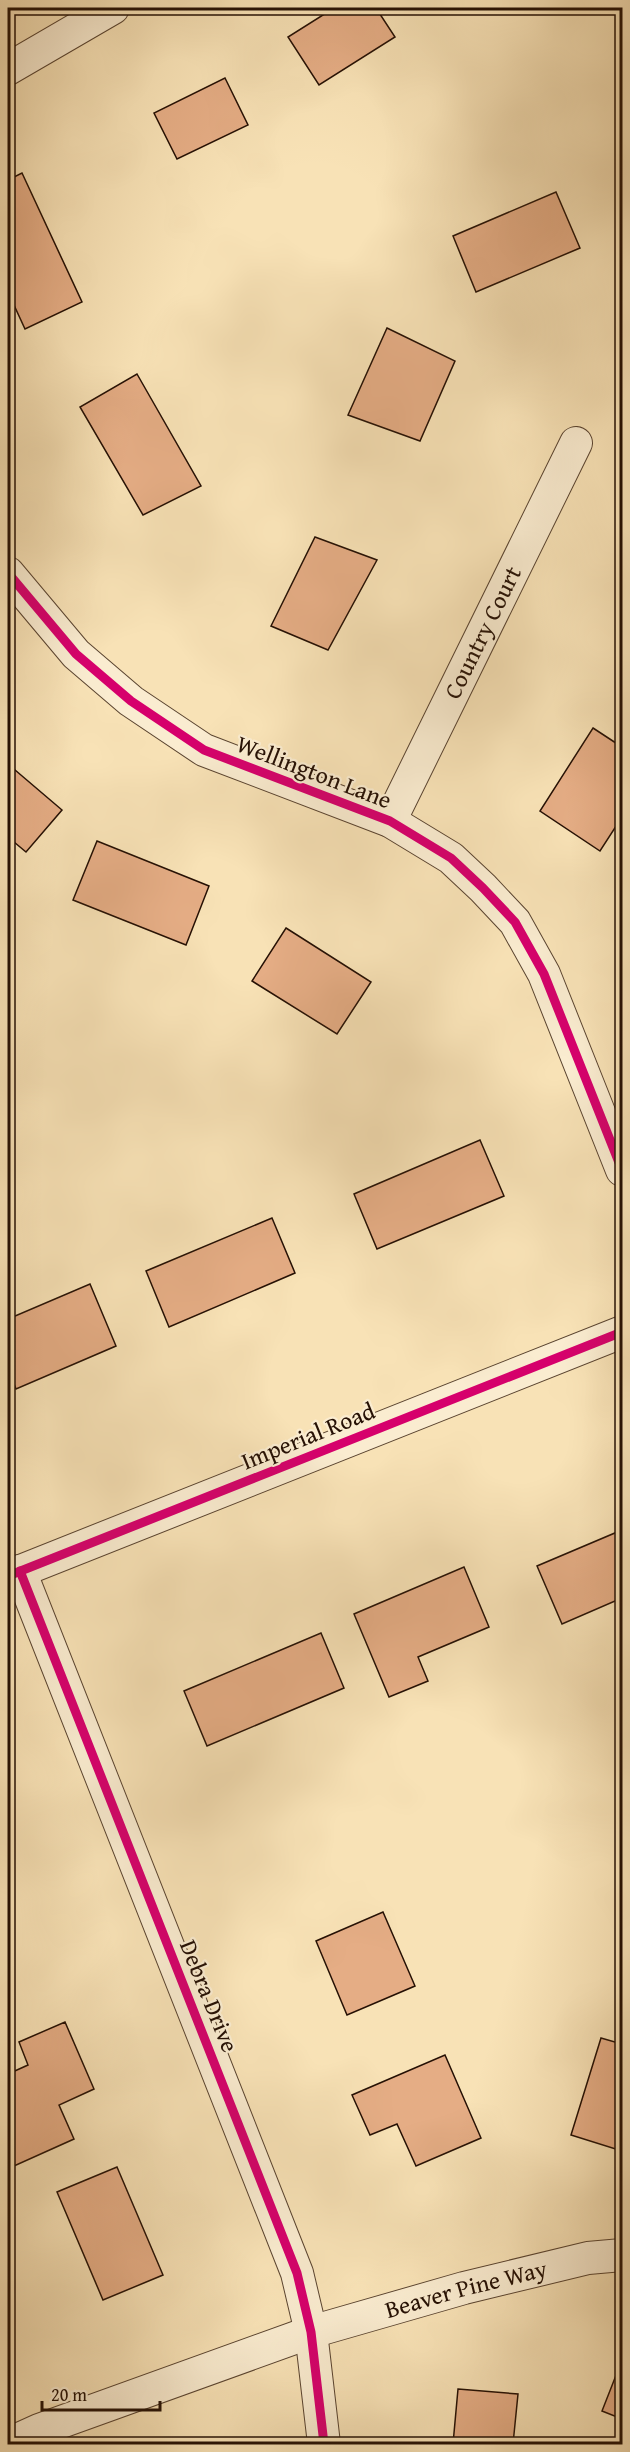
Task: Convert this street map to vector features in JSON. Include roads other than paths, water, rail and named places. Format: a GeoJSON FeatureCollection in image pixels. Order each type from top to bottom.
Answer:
{"type":"FeatureCollection","features":[{"type":"Feature","properties":{"kind":"street"},"geometry":{"type":"LineString","coordinates":[[8,69],[113,8]]}},
{"type":"Feature","properties":{"kind":"street","name":"Country Court"},"geometry":{"type":"LineString","coordinates":[[390,821],[576,443]]}},
{"type":"Feature","properties":{"kind":"street","name":"Wellington Lane"},"geometry":{"type":"LineString","coordinates":[[8,573],[76,654],[131,701],[204,750],[390,821],[451,858],[483,888],[515,922],[544,974],[622,1170]]}},
{"type":"Feature","properties":{"kind":"street","name":"Imperial Road"},"geometry":{"type":"LineString","coordinates":[[14,1574],[622,1332]]}},
{"type":"Feature","properties":{"kind":"street","name":"Debra Drive"},"geometry":{"type":"LineString","coordinates":[[14,1574],[297,2273],[311,2332],[324,2445]]}},
{"type":"Feature","properties":{"kind":"street","name":"Beaver Pine Way"},"geometry":{"type":"LineString","coordinates":[[8,2445],[39,2430],[311,2332],[464,2288],[588,2258],[622,2255]]}}]}
